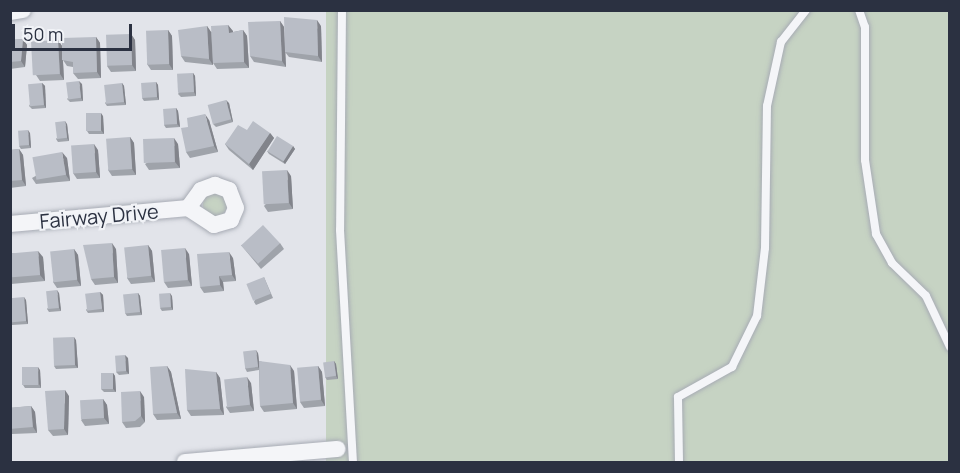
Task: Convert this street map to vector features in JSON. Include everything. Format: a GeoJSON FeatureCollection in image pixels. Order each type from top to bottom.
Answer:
{"type":"FeatureCollection","features":[{"type":"Feature","properties":{"kind":"street"},"geometry":{"type":"LineString","coordinates":[[10,12],[23,10]]}},
{"type":"Feature","properties":{"kind":"street","name":"Fairway Drive"},"geometry":{"type":"LineString","coordinates":[[10,224],[188,208]]}},
{"type":"Feature","properties":{"kind":"street"},"geometry":{"type":"LineString","coordinates":[[185,462],[337,449]]}},
{"type":"Feature","properties":{"kind":"lane"},"geometry":{"type":"LineString","coordinates":[[342,10],[340,230],[353,462]]}},
{"type":"Feature","properties":{"kind":"lane"},"geometry":{"type":"LineString","coordinates":[[679,462],[678,398],[732,367],[757,316],[765,248],[767,106],[781,42],[806,10]]}},
{"type":"Feature","properties":{"kind":"lane"},"geometry":{"type":"LineString","coordinates":[[859,10],[865,27],[865,160],[874,224],[892,263],[926,296],[950,347]]}},
{"type":"Feature","properties":{"kind":"green space"},"geometry":{"type":"Polygon","coordinates":[[[326,11],[949,11],[949,462],[326,462],[326,11]]]}},
{"type":"Feature","properties":{"kind":"green space"},"geometry":{"type":"Polygon","coordinates":[[[215,193],[224,196],[227,205],[224,214],[215,217],[206,214],[203,205],[206,196],[215,193]]]}},
{"type":"Feature","properties":{"kind":"building"},"geometry":{"type":"Polygon","coordinates":[[[284,17],[317,20],[318,56],[285,52],[284,17]]]}},
{"type":"Feature","properties":{"kind":"building"},"geometry":{"type":"Polygon","coordinates":[[[280,21],[282,61],[250,56],[248,22],[280,21]]]}},
{"type":"Feature","properties":{"kind":"building"},"geometry":{"type":"Polygon","coordinates":[[[228,25],[229,33],[243,30],[244,62],[213,63],[211,26],[228,25]]]}},
{"type":"Feature","properties":{"kind":"building"},"geometry":{"type":"Polygon","coordinates":[[[207,26],[209,59],[181,56],[178,30],[207,26]]]}},
{"type":"Feature","properties":{"kind":"building"},"geometry":{"type":"Polygon","coordinates":[[[168,30],[169,64],[147,65],[146,31],[168,30]]]}},
{"type":"Feature","properties":{"kind":"building"},"geometry":{"type":"Polygon","coordinates":[[[131,34],[132,65],[107,66],[106,35],[131,34]]]}},
{"type":"Feature","properties":{"kind":"building"},"geometry":{"type":"Polygon","coordinates":[[[96,37],[97,72],[73,73],[73,62],[62,60],[62,38],[96,37]]]}},
{"type":"Feature","properties":{"kind":"building"},"geometry":{"type":"Polygon","coordinates":[[[23,39],[21,61],[10,62],[10,40],[23,39]]]}},
{"type":"Feature","properties":{"kind":"building"},"geometry":{"type":"Polygon","coordinates":[[[58,40],[60,74],[33,75],[31,41],[58,40]]]}},
{"type":"Feature","properties":{"kind":"building"},"geometry":{"type":"Polygon","coordinates":[[[193,73],[194,92],[178,93],[177,74],[193,73]]]}},
{"type":"Feature","properties":{"kind":"building"},"geometry":{"type":"Polygon","coordinates":[[[79,81],[81,98],[68,99],[66,83],[79,81]]]}},
{"type":"Feature","properties":{"kind":"building"},"geometry":{"type":"Polygon","coordinates":[[[156,82],[157,97],[142,98],[141,83],[156,82]]]}},
{"type":"Feature","properties":{"kind":"building"},"geometry":{"type":"Polygon","coordinates":[[[42,83],[44,105],[30,106],[28,84],[42,83]]]}},
{"type":"Feature","properties":{"kind":"building"},"geometry":{"type":"Polygon","coordinates":[[[122,83],[124,102],[106,104],[104,85],[122,83]]]}},
{"type":"Feature","properties":{"kind":"building"},"geometry":{"type":"Polygon","coordinates":[[[226,100],[231,119],[213,124],[208,105],[226,100]]]}},
{"type":"Feature","properties":{"kind":"building"},"geometry":{"type":"Polygon","coordinates":[[[176,108],[177,124],[164,125],[163,109],[176,108]]]}},
{"type":"Feature","properties":{"kind":"building"},"geometry":{"type":"Polygon","coordinates":[[[86,113],[101,113],[101,131],[86,131],[86,113]]]}},
{"type":"Feature","properties":{"kind":"building"},"geometry":{"type":"Polygon","coordinates":[[[205,114],[214,146],[186,152],[181,128],[188,127],[187,118],[205,114]]]}},
{"type":"Feature","properties":{"kind":"building"},"geometry":{"type":"Polygon","coordinates":[[[65,121],[67,138],[57,139],[55,122],[65,121]]]}},
{"type":"Feature","properties":{"kind":"building"},"geometry":{"type":"Polygon","coordinates":[[[253,121],[270,133],[249,164],[225,144],[238,125],[247,130],[253,121]]]}},
{"type":"Feature","properties":{"kind":"building"},"geometry":{"type":"Polygon","coordinates":[[[28,130],[29,145],[19,146],[18,131],[28,130]]]}},
{"type":"Feature","properties":{"kind":"building"},"geometry":{"type":"Polygon","coordinates":[[[277,136],[293,146],[284,161],[267,151],[277,136]]]}},
{"type":"Feature","properties":{"kind":"building"},"geometry":{"type":"Polygon","coordinates":[[[130,137],[132,169],[108,171],[106,139],[130,137]]]}},
{"type":"Feature","properties":{"kind":"building"},"geometry":{"type":"Polygon","coordinates":[[[174,138],[175,162],[144,163],[143,139],[174,138]]]}},
{"type":"Feature","properties":{"kind":"building"},"geometry":{"type":"Polygon","coordinates":[[[94,144],[96,172],[73,174],[71,146],[94,144]]]}},
{"type":"Feature","properties":{"kind":"building"},"geometry":{"type":"Polygon","coordinates":[[[19,149],[22,180],[10,181],[10,150],[19,149]]]}},
{"type":"Feature","properties":{"kind":"building"},"geometry":{"type":"Polygon","coordinates":[[[62,152],[66,175],[36,180],[32,157],[62,152]]]}},
{"type":"Feature","properties":{"kind":"building"},"geometry":{"type":"Polygon","coordinates":[[[287,170],[289,203],[264,204],[262,171],[287,170]]]}},
{"type":"Feature","properties":{"kind":"building"},"geometry":{"type":"Polygon","coordinates":[[[263,225],[280,243],[258,264],[241,245],[263,225]]]}},
{"type":"Feature","properties":{"kind":"building"},"geometry":{"type":"Polygon","coordinates":[[[112,243],[114,277],[91,279],[83,245],[112,243]]]}},
{"type":"Feature","properties":{"kind":"building"},"geometry":{"type":"Polygon","coordinates":[[[148,245],[151,276],[127,278],[124,248],[148,245]]]}},
{"type":"Feature","properties":{"kind":"building"},"geometry":{"type":"Polygon","coordinates":[[[185,248],[188,280],[164,282],[161,250],[185,248]]]}},
{"type":"Feature","properties":{"kind":"building"},"geometry":{"type":"Polygon","coordinates":[[[74,249],[77,280],[53,282],[50,252],[74,249]]]}},
{"type":"Feature","properties":{"kind":"building"},"geometry":{"type":"Polygon","coordinates":[[[38,251],[40,275],[12,277],[10,253],[38,251]]]}},
{"type":"Feature","properties":{"kind":"building"},"geometry":{"type":"Polygon","coordinates":[[[229,252],[232,275],[219,276],[220,285],[200,287],[197,254],[229,252]]]}},
{"type":"Feature","properties":{"kind":"building"},"geometry":{"type":"Polygon","coordinates":[[[264,277],[271,294],[253,301],[246,284],[264,277]]]}},
{"type":"Feature","properties":{"kind":"building"},"geometry":{"type":"Polygon","coordinates":[[[57,290],[59,308],[48,309],[46,291],[57,290]]]}},
{"type":"Feature","properties":{"kind":"building"},"geometry":{"type":"Polygon","coordinates":[[[100,292],[102,309],[87,311],[85,294],[100,292]]]}},
{"type":"Feature","properties":{"kind":"building"},"geometry":{"type":"Polygon","coordinates":[[[138,293],[140,312],[125,313],[123,295],[138,293]]]}},
{"type":"Feature","properties":{"kind":"building"},"geometry":{"type":"Polygon","coordinates":[[[170,293],[171,307],[160,308],[159,294],[170,293]]]}},
{"type":"Feature","properties":{"kind":"building"},"geometry":{"type":"Polygon","coordinates":[[[24,297],[26,321],[12,322],[10,298],[24,297]]]}},
{"type":"Feature","properties":{"kind":"building"},"geometry":{"type":"Polygon","coordinates":[[[74,337],[75,365],[54,366],[53,338],[74,337]]]}},
{"type":"Feature","properties":{"kind":"building"},"geometry":{"type":"Polygon","coordinates":[[[256,350],[258,367],[245,368],[243,352],[256,350]]]}},
{"type":"Feature","properties":{"kind":"building"},"geometry":{"type":"Polygon","coordinates":[[[125,355],[126,371],[116,372],[115,356],[125,355]]]}},
{"type":"Feature","properties":{"kind":"building"},"geometry":{"type":"Polygon","coordinates":[[[259,361],[290,365],[293,403],[260,406],[259,361]]]}},
{"type":"Feature","properties":{"kind":"building"},"geometry":{"type":"Polygon","coordinates":[[[334,361],[336,376],[325,377],[323,363],[334,361]]]}},
{"type":"Feature","properties":{"kind":"building"},"geometry":{"type":"Polygon","coordinates":[[[167,366],[177,413],[153,414],[150,367],[167,366]]]}},
{"type":"Feature","properties":{"kind":"building"},"geometry":{"type":"Polygon","coordinates":[[[318,366],[321,400],[300,402],[297,368],[318,366]]]}},
{"type":"Feature","properties":{"kind":"building"},"geometry":{"type":"Polygon","coordinates":[[[22,367],[38,367],[38,385],[22,385],[22,367]]]}},
{"type":"Feature","properties":{"kind":"building"},"geometry":{"type":"Polygon","coordinates":[[[185,369],[216,372],[220,409],[187,410],[185,369]]]}},
{"type":"Feature","properties":{"kind":"building"},"geometry":{"type":"Polygon","coordinates":[[[101,373],[113,373],[113,389],[101,389],[101,373]]]}},
{"type":"Feature","properties":{"kind":"building"},"geometry":{"type":"Polygon","coordinates":[[[247,377],[250,405],[227,407],[224,379],[247,377]]]}},
{"type":"Feature","properties":{"kind":"building"},"geometry":{"type":"Polygon","coordinates":[[[65,390],[64,429],[48,430],[45,391],[65,390]]]}},
{"type":"Feature","properties":{"kind":"building"},"geometry":{"type":"Polygon","coordinates":[[[140,391],[141,416],[135,421],[122,422],[121,392],[140,391]]]}},
{"type":"Feature","properties":{"kind":"building"},"geometry":{"type":"Polygon","coordinates":[[[103,399],[104,418],[81,419],[80,400],[103,399]]]}},
{"type":"Feature","properties":{"kind":"building"},"geometry":{"type":"Polygon","coordinates":[[[31,406],[33,427],[12,429],[10,408],[31,406]]]}}]}
